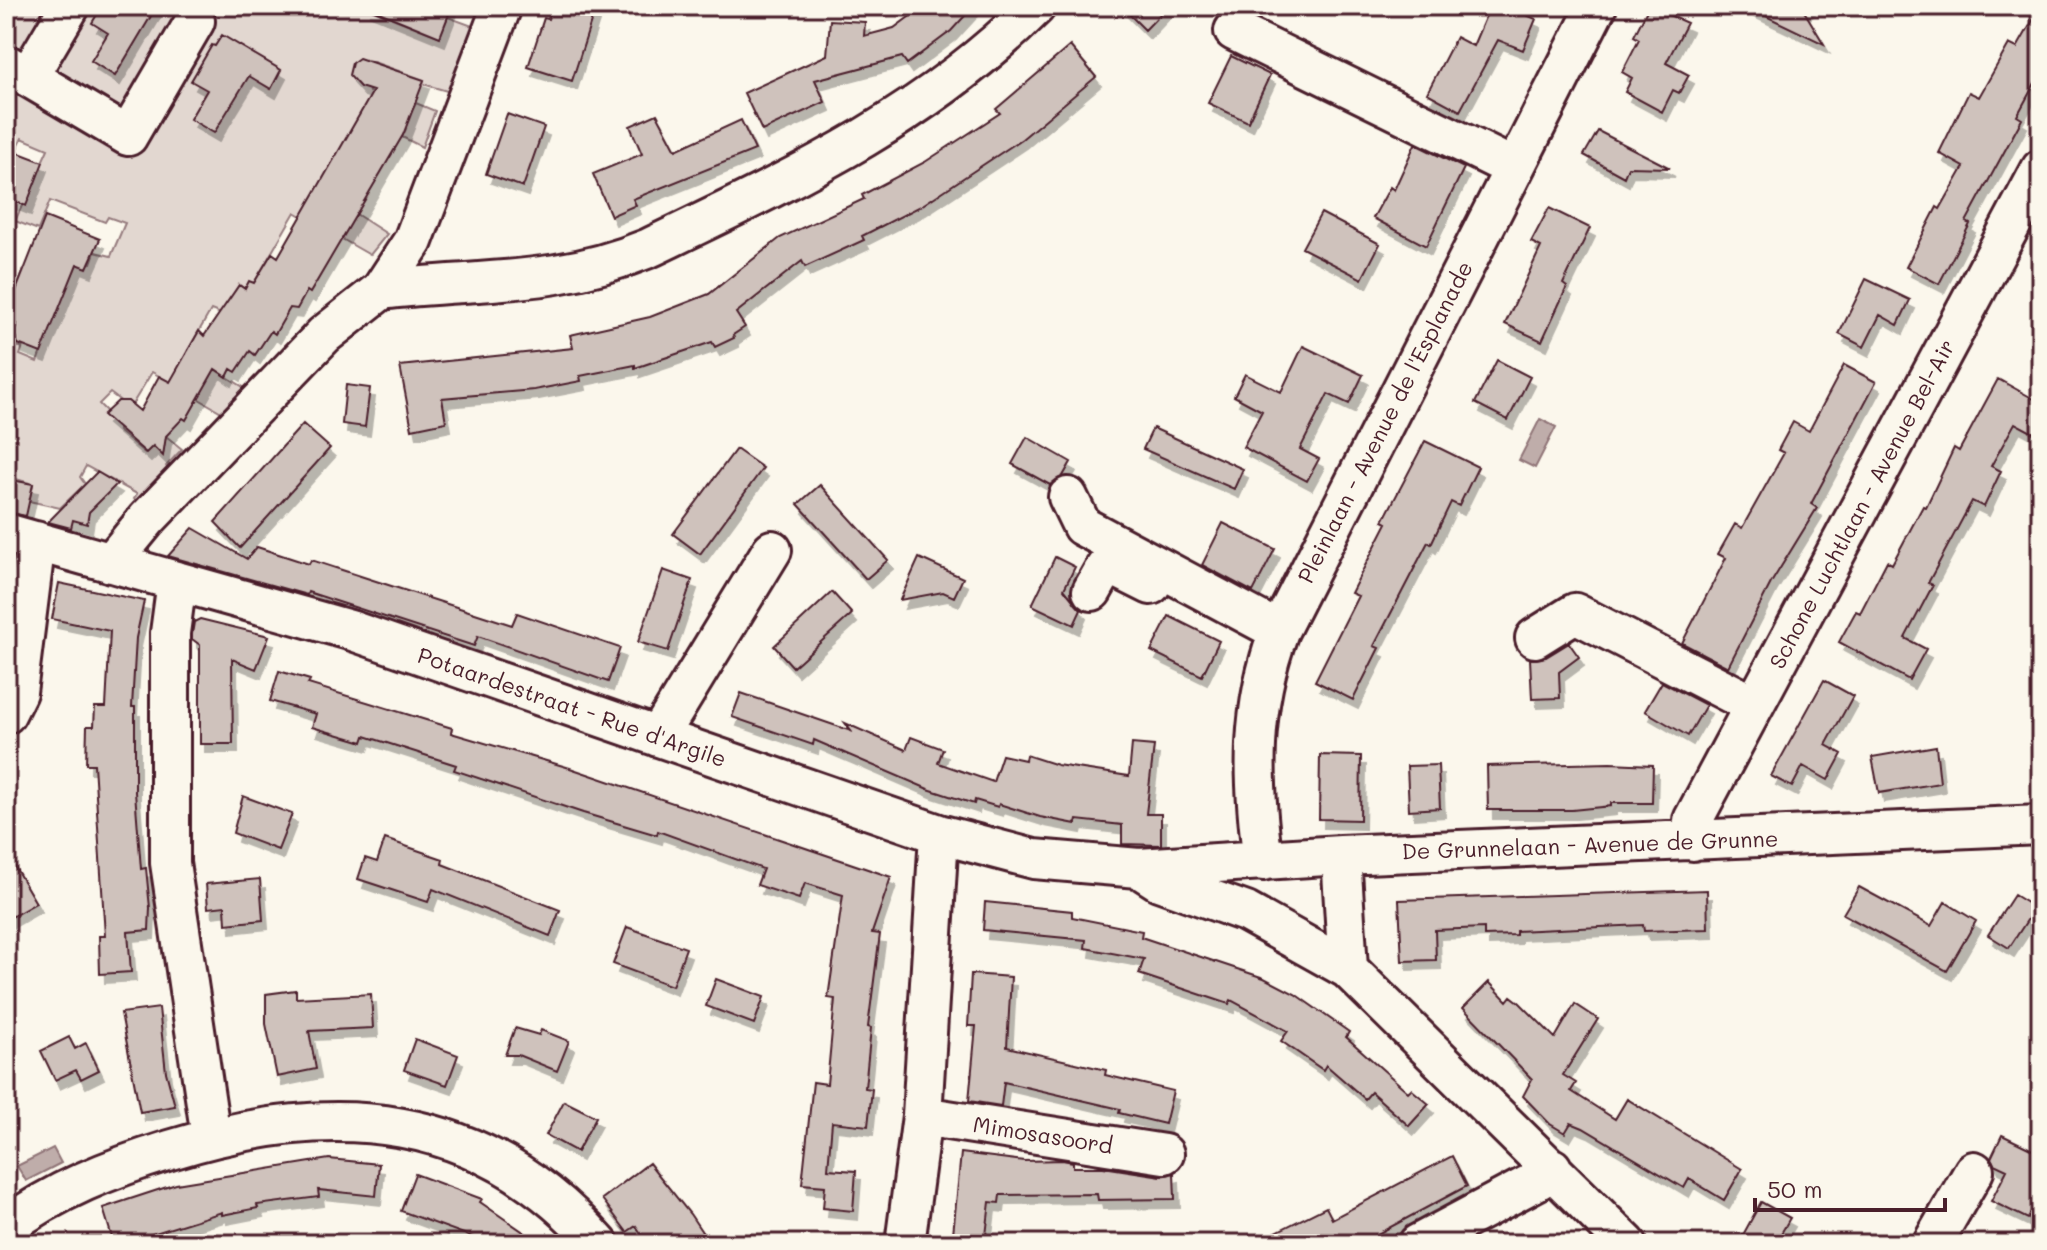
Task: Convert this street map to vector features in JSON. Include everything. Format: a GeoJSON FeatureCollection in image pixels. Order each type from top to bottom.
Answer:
{"type":"FeatureCollection","features":[{"type":"Feature","properties":{"kind":"street"},"geometry":{"type":"LineString","coordinates":[[70,6],[17,71],[128,136],[195,21]]}},
{"type":"Feature","properties":{"kind":"street"},"geometry":{"type":"LineString","coordinates":[[111,563],[147,519],[324,335],[381,290],[413,241],[502,6]]}},
{"type":"Feature","properties":{"kind":"street"},"geometry":{"type":"LineString","coordinates":[[381,290],[551,278],[613,262],[649,248],[871,137],[963,72],[1036,6]]}},
{"type":"Feature","properties":{"kind":"street","name":"Pleinlaan - Avenue de l'Esplanade"},"geometry":{"type":"LineString","coordinates":[[1263,861],[1257,818],[1256,730],[1258,696],[1276,639],[1597,6]]}},
{"type":"Feature","properties":{"kind":"street"},"geometry":{"type":"LineString","coordinates":[[1234,31],[1514,168]]}},
{"type":"Feature","properties":{"kind":"street","name":"Schone Luchtlaan - Avenue Bel-Air"},"geometry":{"type":"LineString","coordinates":[[1693,841],[1693,820],[1754,705],[2026,233],[2041,169]]}},
{"type":"Feature","properties":{"kind":"street"},"geometry":{"type":"LineString","coordinates":[[1068,497],[1082,526],[1276,639]]}},
{"type":"Feature","properties":{"kind":"street"},"geometry":{"type":"LineString","coordinates":[[6,714],[17,692],[21,537]]}},
{"type":"Feature","properties":{"kind":"street","name":"Potaardestraat - Rue d'Argile"},"geometry":{"type":"LineString","coordinates":[[21,537],[350,630],[939,834],[1034,859],[1139,868]]}},
{"type":"Feature","properties":{"kind":"street"},"geometry":{"type":"LineString","coordinates":[[658,737],[772,550]]}},
{"type":"Feature","properties":{"kind":"street"},"geometry":{"type":"LineString","coordinates":[[1092,591],[1105,568],[1113,566],[1276,639]]}},
{"type":"Feature","properties":{"kind":"street"},"geometry":{"type":"LineString","coordinates":[[177,581],[170,633],[170,863],[211,1137]]}},
{"type":"Feature","properties":{"kind":"street"},"geometry":{"type":"LineString","coordinates":[[1535,638],[1575,613],[1754,705]]}},
{"type":"Feature","properties":{"kind":"street","name":"De Grunnelaan - Avenue de Grunne"},"geometry":{"type":"LineString","coordinates":[[1139,868],[1341,855],[2041,825]]}},
{"type":"Feature","properties":{"kind":"street"},"geometry":{"type":"LineString","coordinates":[[905,1244],[922,1116],[939,834]]}},
{"type":"Feature","properties":{"kind":"street"},"geometry":{"type":"LineString","coordinates":[[1341,855],[1348,969]]}},
{"type":"Feature","properties":{"kind":"street"},"geometry":{"type":"LineString","coordinates":[[1139,868],[1159,881],[1246,912],[1348,969],[1627,1244]]}},
{"type":"Feature","properties":{"kind":"street","name":"Mimosasoord"},"geometry":{"type":"LineString","coordinates":[[922,1116],[1164,1154]]}},
{"type":"Feature","properties":{"kind":"street"},"geometry":{"type":"LineString","coordinates":[[13,1209],[110,1170],[211,1137],[265,1125],[358,1120],[422,1133],[515,1172],[558,1202],[599,1244]]}},
{"type":"Feature","properties":{"kind":"street"},"geometry":{"type":"LineString","coordinates":[[1418,1244],[1538,1180],[1552,1168]]}},
{"type":"Feature","properties":{"kind":"street"},"geometry":{"type":"LineString","coordinates":[[1932,1244],[1974,1171]]}},
{"type":"Feature","properties":{"kind":"shaded area"},"geometry":{"type":"Polygon","coordinates":[[[6,6],[385,6],[392,18],[440,37],[448,17],[478,28],[454,93],[423,84],[424,80],[368,60],[365,68],[369,92],[413,109],[416,103],[435,111],[422,147],[402,137],[406,129],[392,121],[352,220],[356,214],[387,234],[370,255],[295,212],[254,283],[249,282],[245,289],[239,285],[221,314],[211,310],[187,352],[248,390],[225,414],[152,372],[130,408],[110,393],[99,404],[107,412],[107,418],[118,425],[118,431],[145,453],[166,436],[182,449],[166,466],[170,472],[139,502],[134,499],[137,494],[86,466],[80,477],[85,484],[60,508],[29,501],[33,484],[6,476],[6,301],[11,304],[8,311],[17,324],[12,338],[19,347],[23,346],[20,355],[37,362],[57,309],[15,292],[24,269],[68,285],[77,264],[91,263],[95,252],[111,256],[125,223],[108,217],[105,222],[50,201],[38,230],[15,221],[48,149],[22,138],[16,151],[6,147],[6,6]]]}},
{"type":"Feature","properties":{"kind":"shaded area"},"geometry":{"type":"Polygon","coordinates":[[[1540,419],[1556,427],[1535,468],[1519,460],[1540,419]]]}},
{"type":"Feature","properties":{"kind":"shaded area"},"geometry":{"type":"Polygon","coordinates":[[[53,1148],[61,1163],[26,1181],[17,1166],[53,1148]]]}},
{"type":"Feature","properties":{"kind":"building"},"geometry":{"type":"Polygon","coordinates":[[[102,6],[157,6],[115,76],[91,61],[108,33],[92,23],[102,6]]]}},
{"type":"Feature","properties":{"kind":"building"},"geometry":{"type":"Polygon","coordinates":[[[364,6],[452,6],[440,37],[364,6]]]}},
{"type":"Feature","properties":{"kind":"building"},"geometry":{"type":"Polygon","coordinates":[[[552,6],[596,6],[572,81],[528,67],[544,18],[548,19],[552,6]]]}},
{"type":"Feature","properties":{"kind":"building"},"geometry":{"type":"Polygon","coordinates":[[[924,6],[974,6],[951,31],[907,64],[902,57],[815,80],[825,102],[762,131],[744,93],[827,55],[830,20],[865,22],[864,36],[894,28],[924,6]]]}},
{"type":"Feature","properties":{"kind":"building"},"geometry":{"type":"Polygon","coordinates":[[[1121,6],[1168,6],[1145,30],[1121,6]]]}},
{"type":"Feature","properties":{"kind":"building"},"geometry":{"type":"Polygon","coordinates":[[[1490,6],[1505,6],[1536,19],[1523,50],[1498,40],[1460,111],[1427,93],[1456,37],[1473,46],[1490,6]]]}},
{"type":"Feature","properties":{"kind":"building"},"geometry":{"type":"Polygon","coordinates":[[[1649,6],[1687,23],[1666,63],[1689,75],[1679,93],[1673,90],[1662,112],[1625,92],[1632,78],[1622,72],[1639,39],[1634,36],[1649,6]]]}},
{"type":"Feature","properties":{"kind":"building"},"geometry":{"type":"Polygon","coordinates":[[[1745,6],[1809,6],[1804,11],[1824,44],[1745,6]]]}},
{"type":"Feature","properties":{"kind":"building"},"geometry":{"type":"Polygon","coordinates":[[[2041,6],[2041,72],[2017,116],[2022,119],[1966,222],[1970,224],[1939,284],[1906,267],[1937,207],[1940,209],[1964,167],[1939,153],[1969,92],[1979,97],[2009,44],[2017,48],[2041,6]]]}},
{"type":"Feature","properties":{"kind":"building"},"geometry":{"type":"Polygon","coordinates":[[[222,35],[281,70],[271,89],[249,76],[214,133],[190,119],[207,90],[191,81],[212,45],[215,46],[222,35]]]}},
{"type":"Feature","properties":{"kind":"building"},"geometry":{"type":"Polygon","coordinates":[[[1070,46],[1096,77],[1022,139],[921,206],[862,236],[864,240],[805,267],[802,261],[736,313],[745,327],[733,335],[734,338],[715,347],[712,342],[635,368],[635,365],[580,376],[581,381],[534,390],[442,398],[446,422],[412,429],[400,366],[573,348],[570,335],[650,317],[709,294],[780,238],[864,199],[862,195],[925,162],[1000,113],[996,109],[1070,46]]]}},
{"type":"Feature","properties":{"kind":"building"},"geometry":{"type":"Polygon","coordinates":[[[1231,56],[1270,75],[1248,122],[1208,103],[1231,56]]]}},
{"type":"Feature","properties":{"kind":"building"},"geometry":{"type":"Polygon","coordinates":[[[359,58],[424,80],[403,135],[310,293],[307,291],[297,309],[290,308],[275,334],[271,331],[255,355],[250,351],[236,372],[231,369],[227,377],[215,369],[186,420],[183,418],[166,436],[163,456],[153,446],[146,453],[103,415],[118,401],[128,401],[140,411],[159,376],[170,382],[199,331],[204,336],[239,285],[245,289],[249,281],[254,283],[272,253],[278,257],[373,91],[360,87],[349,75],[352,63],[359,58]]]}},
{"type":"Feature","properties":{"kind":"building"},"geometry":{"type":"Polygon","coordinates":[[[507,114],[544,127],[523,187],[486,174],[507,114]]]}},
{"type":"Feature","properties":{"kind":"building"},"geometry":{"type":"Polygon","coordinates":[[[657,114],[676,150],[741,120],[755,150],[633,199],[636,205],[611,216],[593,174],[642,154],[630,126],[657,114]]]}},
{"type":"Feature","properties":{"kind":"building"},"geometry":{"type":"Polygon","coordinates":[[[1598,131],[1670,168],[1628,167],[1624,177],[1584,155],[1598,131]]]}},
{"type":"Feature","properties":{"kind":"building"},"geometry":{"type":"Polygon","coordinates":[[[1415,144],[1464,168],[1426,246],[1373,218],[1390,187],[1394,190],[1415,144]]]}},
{"type":"Feature","properties":{"kind":"building"},"geometry":{"type":"Polygon","coordinates":[[[6,148],[43,162],[26,206],[6,198],[6,148]]]}},
{"type":"Feature","properties":{"kind":"building"},"geometry":{"type":"Polygon","coordinates":[[[1549,208],[1590,228],[1563,284],[1567,287],[1542,341],[1505,324],[1541,247],[1531,242],[1549,208]]]}},
{"type":"Feature","properties":{"kind":"building"},"geometry":{"type":"Polygon","coordinates":[[[1321,213],[1380,244],[1362,279],[1302,248],[1321,213]]]}},
{"type":"Feature","properties":{"kind":"building"},"geometry":{"type":"Polygon","coordinates":[[[45,217],[100,239],[87,268],[77,264],[41,353],[18,344],[14,333],[17,324],[9,321],[12,313],[8,311],[45,217]]]}},
{"type":"Feature","properties":{"kind":"building"},"geometry":{"type":"Polygon","coordinates":[[[1866,279],[1910,300],[1898,325],[1880,315],[1864,347],[1839,334],[1866,279]]]}},
{"type":"Feature","properties":{"kind":"building"},"geometry":{"type":"Polygon","coordinates":[[[1303,346],[1363,375],[1349,404],[1328,394],[1300,449],[1319,459],[1307,481],[1243,447],[1262,411],[1234,396],[1245,374],[1281,392],[1303,346]]]}},
{"type":"Feature","properties":{"kind":"building"},"geometry":{"type":"Polygon","coordinates":[[[1497,360],[1530,377],[1508,420],[1475,403],[1497,360]]]}},
{"type":"Feature","properties":{"kind":"building"},"geometry":{"type":"Polygon","coordinates":[[[1844,365],[1876,382],[1811,504],[1817,508],[1771,583],[1728,667],[1682,643],[1726,558],[1718,554],[1735,524],[1742,528],[1784,453],[1778,450],[1793,422],[1809,431],[1844,365]]]}},
{"type":"Feature","properties":{"kind":"building"},"geometry":{"type":"Polygon","coordinates":[[[1998,379],[2041,403],[2041,437],[2015,423],[1991,466],[2001,471],[1984,507],[1972,501],[1928,583],[1933,585],[1905,638],[1926,649],[1909,680],[1839,642],[1856,611],[1860,613],[1887,561],[1892,564],[1923,506],[1926,507],[1954,448],[1959,451],[1998,379]]]}},
{"type":"Feature","properties":{"kind":"building"},"geometry":{"type":"Polygon","coordinates":[[[346,385],[370,388],[365,427],[342,424],[346,385]]]}},
{"type":"Feature","properties":{"kind":"building"},"geometry":{"type":"Polygon","coordinates":[[[303,424],[330,448],[240,548],[215,522],[303,424]]]}},
{"type":"Feature","properties":{"kind":"building"},"geometry":{"type":"Polygon","coordinates":[[[1153,428],[1243,469],[1234,489],[1143,449],[1153,428]]]}},
{"type":"Feature","properties":{"kind":"building"},"geometry":{"type":"Polygon","coordinates":[[[1027,437],[1071,462],[1063,476],[1050,485],[1012,464],[1027,437]]]}},
{"type":"Feature","properties":{"kind":"building"},"geometry":{"type":"Polygon","coordinates":[[[1425,441],[1478,467],[1459,506],[1451,502],[1431,544],[1428,542],[1374,646],[1379,648],[1353,700],[1315,681],[1358,596],[1351,593],[1387,523],[1383,521],[1425,441]]]}},
{"type":"Feature","properties":{"kind":"building"},"geometry":{"type":"Polygon","coordinates":[[[736,449],[763,468],[700,554],[673,534],[736,449]]]}},
{"type":"Feature","properties":{"kind":"building"},"geometry":{"type":"Polygon","coordinates":[[[97,472],[117,484],[89,512],[87,524],[73,520],[71,528],[48,522],[97,472]]]}},
{"type":"Feature","properties":{"kind":"building"},"geometry":{"type":"Polygon","coordinates":[[[6,479],[33,484],[26,516],[6,512],[6,479]]]}},
{"type":"Feature","properties":{"kind":"building"},"geometry":{"type":"Polygon","coordinates":[[[820,485],[888,560],[866,579],[798,504],[820,485]]]}},
{"type":"Feature","properties":{"kind":"building"},"geometry":{"type":"Polygon","coordinates":[[[1223,523],[1275,549],[1253,592],[1202,565],[1223,523]]]}},
{"type":"Feature","properties":{"kind":"building"},"geometry":{"type":"Polygon","coordinates":[[[193,528],[247,559],[257,547],[309,564],[311,560],[512,625],[517,613],[620,648],[608,682],[478,636],[474,646],[308,592],[307,595],[168,556],[193,528]]]}},
{"type":"Feature","properties":{"kind":"building"},"geometry":{"type":"Polygon","coordinates":[[[1055,557],[1075,567],[1064,589],[1081,610],[1074,625],[1032,605],[1055,557]]]}},
{"type":"Feature","properties":{"kind":"building"},"geometry":{"type":"Polygon","coordinates":[[[919,558],[963,578],[954,597],[943,592],[900,600],[919,558]]]}},
{"type":"Feature","properties":{"kind":"building"},"geometry":{"type":"Polygon","coordinates":[[[663,570],[692,580],[668,651],[638,642],[663,570]]]}},
{"type":"Feature","properties":{"kind":"building"},"geometry":{"type":"Polygon","coordinates":[[[59,583],[144,601],[136,638],[132,707],[135,707],[135,792],[141,869],[146,868],[150,908],[149,930],[128,932],[131,972],[100,974],[99,936],[105,936],[94,764],[86,764],[87,726],[94,726],[95,707],[106,707],[110,631],[52,619],[59,583]]]}},
{"type":"Feature","properties":{"kind":"building"},"geometry":{"type":"Polygon","coordinates":[[[832,592],[852,614],[793,667],[774,646],[832,592]]]}},
{"type":"Feature","properties":{"kind":"building"},"geometry":{"type":"Polygon","coordinates":[[[1169,616],[1219,641],[1202,676],[1151,651],[1169,616]]]}},
{"type":"Feature","properties":{"kind":"building"},"geometry":{"type":"Polygon","coordinates":[[[200,619],[269,636],[256,669],[232,659],[233,744],[200,744],[200,645],[192,639],[192,634],[194,622],[200,619]]]}},
{"type":"Feature","properties":{"kind":"building"},"geometry":{"type":"Polygon","coordinates":[[[1569,643],[1579,657],[1559,672],[1560,698],[1532,699],[1530,659],[1546,657],[1569,643]]]}},
{"type":"Feature","properties":{"kind":"building"},"geometry":{"type":"Polygon","coordinates":[[[279,671],[310,680],[308,684],[452,728],[451,733],[570,768],[891,877],[872,933],[880,934],[868,1027],[871,1028],[865,1088],[872,1089],[868,1126],[832,1122],[828,1169],[856,1171],[853,1211],[823,1208],[825,1186],[802,1184],[813,1082],[827,1084],[835,999],[828,998],[843,895],[805,883],[799,899],[757,885],[763,869],[658,831],[657,835],[583,813],[454,770],[456,765],[365,736],[363,742],[312,727],[316,714],[270,701],[279,671]]]}},
{"type":"Feature","properties":{"kind":"building"},"geometry":{"type":"Polygon","coordinates":[[[1824,680],[1853,696],[1826,745],[1842,754],[1828,780],[1803,766],[1792,787],[1771,776],[1824,680]]]}},
{"type":"Feature","properties":{"kind":"building"},"geometry":{"type":"Polygon","coordinates":[[[1662,682],[1706,705],[1688,736],[1645,711],[1662,682]]]}},
{"type":"Feature","properties":{"kind":"building"},"geometry":{"type":"Polygon","coordinates":[[[741,693],[851,731],[845,723],[906,750],[911,737],[943,749],[938,763],[993,782],[1002,755],[1025,760],[1026,755],[1057,765],[1129,776],[1132,744],[1154,746],[1146,814],[1161,814],[1161,845],[1122,844],[1122,825],[1077,820],[1076,824],[999,804],[998,807],[975,800],[974,804],[928,789],[814,740],[813,745],[732,717],[741,693]]]}},
{"type":"Feature","properties":{"kind":"building"},"geometry":{"type":"Polygon","coordinates":[[[1936,746],[1940,783],[1879,793],[1872,757],[1936,746]]]}},
{"type":"Feature","properties":{"kind":"building"},"geometry":{"type":"Polygon","coordinates":[[[1320,755],[1361,756],[1360,820],[1319,819],[1320,755]]]}},
{"type":"Feature","properties":{"kind":"building"},"geometry":{"type":"Polygon","coordinates":[[[1438,765],[1440,808],[1409,810],[1407,766],[1438,765]]]}},
{"type":"Feature","properties":{"kind":"building"},"geometry":{"type":"Polygon","coordinates":[[[1653,765],[1652,803],[1611,803],[1611,806],[1572,810],[1488,810],[1487,766],[1653,765]]]}},
{"type":"Feature","properties":{"kind":"building"},"geometry":{"type":"Polygon","coordinates":[[[243,796],[292,814],[278,850],[233,833],[243,796]]]}},
{"type":"Feature","properties":{"kind":"building"},"geometry":{"type":"Polygon","coordinates":[[[385,839],[443,859],[442,864],[560,910],[550,936],[433,889],[428,902],[358,879],[365,858],[377,862],[385,839]]]}},
{"type":"Feature","properties":{"kind":"building"},"geometry":{"type":"Polygon","coordinates":[[[6,852],[36,903],[6,920],[6,852]]]}},
{"type":"Feature","properties":{"kind":"building"},"geometry":{"type":"Polygon","coordinates":[[[260,879],[263,920],[226,924],[225,906],[208,908],[206,884],[260,879]]]}},
{"type":"Feature","properties":{"kind":"building"},"geometry":{"type":"Polygon","coordinates":[[[1859,887],[1931,926],[1945,902],[1976,921],[1947,971],[1843,914],[1859,887]]]}},
{"type":"Feature","properties":{"kind":"building"},"geometry":{"type":"Polygon","coordinates":[[[1707,890],[1708,929],[1644,931],[1643,925],[1516,931],[1516,935],[1484,936],[1484,928],[1435,930],[1436,960],[1402,961],[1399,900],[1707,890]]]}},
{"type":"Feature","properties":{"kind":"building"},"geometry":{"type":"Polygon","coordinates":[[[2014,895],[2035,908],[2009,948],[1988,935],[2014,895]]]}},
{"type":"Feature","properties":{"kind":"building"},"geometry":{"type":"Polygon","coordinates":[[[985,902],[1072,911],[1072,917],[1142,931],[1141,937],[1264,978],[1295,994],[1349,1032],[1346,1037],[1408,1092],[1411,1089],[1429,1104],[1409,1126],[1371,1092],[1365,1099],[1326,1065],[1323,1070],[1281,1041],[1288,1031],[1231,1000],[1229,1004],[1139,974],[1144,959],[1085,948],[1086,940],[983,930],[985,902]]]}},
{"type":"Feature","properties":{"kind":"building"},"geometry":{"type":"Polygon","coordinates":[[[627,927],[686,948],[672,986],[613,964],[627,927]]]}},
{"type":"Feature","properties":{"kind":"building"},"geometry":{"type":"Polygon","coordinates":[[[971,974],[1011,977],[1007,1047],[1106,1070],[1105,1075],[1173,1091],[1165,1124],[1119,1113],[1120,1109],[1004,1082],[1001,1106],[969,1101],[976,1026],[968,1026],[971,974]]]}},
{"type":"Feature","properties":{"kind":"building"},"geometry":{"type":"Polygon","coordinates":[[[716,979],[764,997],[754,1024],[706,1006],[716,979]]]}},
{"type":"Feature","properties":{"kind":"building"},"geometry":{"type":"Polygon","coordinates":[[[1489,982],[1507,1001],[1511,996],[1519,1002],[1555,1038],[1575,1004],[1598,1019],[1563,1075],[1576,1083],[1571,1091],[1615,1119],[1627,1099],[1742,1169],[1724,1200],[1689,1179],[1684,1188],[1583,1128],[1571,1123],[1565,1133],[1550,1124],[1523,1096],[1532,1079],[1463,1008],[1489,982]]]}},
{"type":"Feature","properties":{"kind":"building"},"geometry":{"type":"Polygon","coordinates":[[[296,990],[296,998],[371,994],[373,1028],[309,1031],[316,1069],[277,1077],[266,1024],[266,994],[296,990]]]}},
{"type":"Feature","properties":{"kind":"building"},"geometry":{"type":"Polygon","coordinates":[[[159,1008],[166,1072],[175,1106],[140,1112],[121,1013],[159,1008]]]}},
{"type":"Feature","properties":{"kind":"building"},"geometry":{"type":"Polygon","coordinates":[[[515,1028],[539,1035],[541,1030],[569,1041],[557,1071],[518,1055],[505,1055],[515,1028]]]}},
{"type":"Feature","properties":{"kind":"building"},"geometry":{"type":"Polygon","coordinates":[[[69,1037],[75,1049],[86,1043],[99,1070],[81,1079],[76,1070],[55,1080],[41,1051],[69,1037]]]}},
{"type":"Feature","properties":{"kind":"building"},"geometry":{"type":"Polygon","coordinates":[[[415,1039],[458,1055],[447,1085],[404,1070],[415,1039]]]}},
{"type":"Feature","properties":{"kind":"building"},"geometry":{"type":"Polygon","coordinates":[[[564,1101],[596,1117],[577,1152],[546,1135],[564,1101]]]}},
{"type":"Feature","properties":{"kind":"building"},"geometry":{"type":"Polygon","coordinates":[[[2002,1135],[2041,1154],[2041,1192],[2028,1219],[1991,1201],[2007,1170],[1994,1164],[1991,1158],[2002,1135]]]}},
{"type":"Feature","properties":{"kind":"building"},"geometry":{"type":"Polygon","coordinates":[[[961,1153],[1024,1161],[1062,1160],[1073,1162],[1073,1167],[1103,1167],[1161,1176],[1174,1173],[1175,1199],[1098,1200],[1097,1194],[1000,1195],[999,1203],[990,1202],[985,1244],[952,1244],[961,1153]]]}},
{"type":"Feature","properties":{"kind":"building"},"geometry":{"type":"Polygon","coordinates":[[[1452,1156],[1467,1186],[1359,1244],[1252,1244],[1326,1207],[1332,1219],[1452,1156]]]}},
{"type":"Feature","properties":{"kind":"building"},"geometry":{"type":"Polygon","coordinates":[[[329,1159],[379,1164],[376,1196],[318,1190],[319,1197],[257,1205],[258,1208],[222,1215],[222,1212],[120,1244],[114,1244],[103,1208],[176,1184],[329,1159]]]}},
{"type":"Feature","properties":{"kind":"building"},"geometry":{"type":"Polygon","coordinates":[[[649,1163],[710,1244],[648,1244],[636,1226],[627,1232],[602,1199],[649,1163]]]}},
{"type":"Feature","properties":{"kind":"building"},"geometry":{"type":"Polygon","coordinates":[[[415,1174],[482,1199],[480,1202],[541,1244],[491,1244],[401,1211],[415,1174]]]}},
{"type":"Feature","properties":{"kind":"building"},"geometry":{"type":"Polygon","coordinates":[[[1761,1202],[1790,1218],[1775,1244],[1738,1244],[1761,1202]]]}}]}
